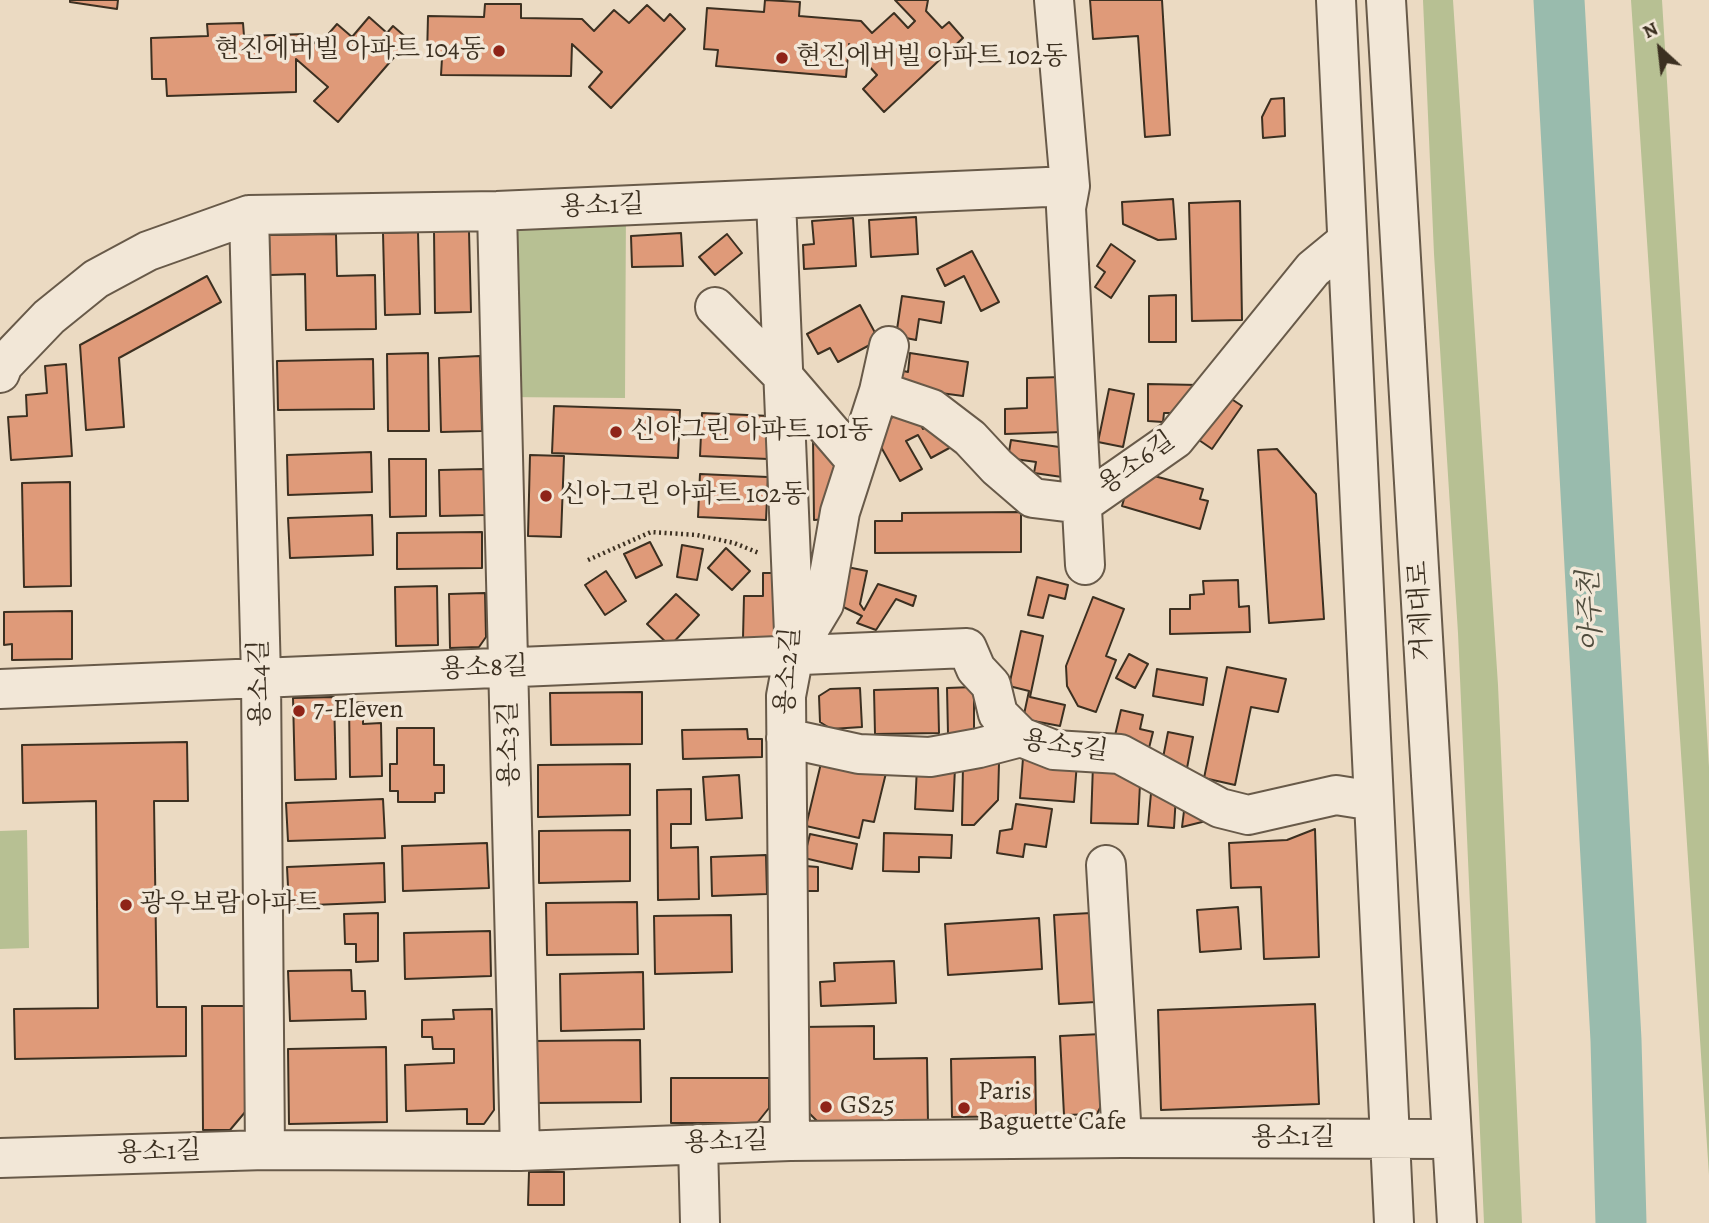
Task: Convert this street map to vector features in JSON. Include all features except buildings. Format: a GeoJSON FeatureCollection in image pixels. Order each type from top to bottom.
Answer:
{"type":"FeatureCollection","features":[{"type":"Feature","properties":{"kind":"street"},"geometry":{"type":"LineString","coordinates":[[1054,0],[1070,186],[1066,208],[1085,565]]}},
{"type":"Feature","properties":{"kind":"street"},"geometry":{"type":"LineString","coordinates":[[1336,0],[1394,1223]]}},
{"type":"Feature","properties":{"kind":"street","name":"거제대로"},"geometry":{"type":"LineString","coordinates":[[1386,0],[1457,1223]]}},
{"type":"Feature","properties":{"kind":"street","name":"용소1길"},"geometry":{"type":"LineString","coordinates":[[0,373],[3,365],[49,317],[96,279],[148,251],[249,215],[497,211],[1070,186]]}},
{"type":"Feature","properties":{"kind":"street","name":"용소2길"},"geometry":{"type":"LineString","coordinates":[[776,200],[794,654],[786,696],[790,1141]]}},
{"type":"Feature","properties":{"kind":"street","name":"용소3길"},"geometry":{"type":"LineString","coordinates":[[497,211],[520,1151]]}},
{"type":"Feature","properties":{"kind":"street","name":"용소4길"},"geometry":{"type":"LineString","coordinates":[[249,215],[261,677],[265,1150]]}},
{"type":"Feature","properties":{"kind":"street","name":"용소6길"},"geometry":{"type":"LineString","coordinates":[[879,391],[932,409],[970,438],[997,467],[1033,498],[1082,504],[1175,439],[1312,269],[1347,241]]}},
{"type":"Feature","properties":{"kind":"street"},"geometry":{"type":"LineString","coordinates":[[715,307],[783,376],[855,460]]}},
{"type":"Feature","properties":{"kind":"street"},"geometry":{"type":"LineString","coordinates":[[794,654],[824,604],[840,512],[879,391],[889,346]]}},
{"type":"Feature","properties":{"kind":"street","name":"용소8길"},"geometry":{"type":"LineString","coordinates":[[0,689],[967,648],[976,669],[991,685],[998,714],[1021,737]]}},
{"type":"Feature","properties":{"kind":"street","name":"용소5길"},"geometry":{"type":"LineString","coordinates":[[786,738],[859,754],[930,757],[1021,737],[1055,750],[1120,754],[1220,808],[1248,815],[1336,795],[1374,801]]}},
{"type":"Feature","properties":{"kind":"street"},"geometry":{"type":"LineString","coordinates":[[1106,866],[1122,1138]]}},
{"type":"Feature","properties":{"kind":"street","name":"용소1길"},"geometry":{"type":"LineString","coordinates":[[0,1158],[265,1150],[520,1151],[790,1141],[1452,1139]]}},
{"type":"Feature","properties":{"kind":"street"},"geometry":{"type":"LineString","coordinates":[[698,1144],[700,1223]]}},
{"type":"Feature","properties":{"kind":"path"},"geometry":{"type":"LineString","coordinates":[[588,560],[651,533],[697,534],[734,543],[763,554],[791,558]]}},
{"type":"Feature","properties":{"kind":"green space"},"geometry":{"type":"Polygon","coordinates":[[[1423,0],[1453,0],[1498,685],[1522,1223],[1484,1223],[1458,633],[1434,254],[1423,0]]]}},
{"type":"Feature","properties":{"kind":"green space"},"geometry":{"type":"Polygon","coordinates":[[[1631,0],[1662,0],[1709,767],[1709,1175],[1631,0]]]}},
{"type":"Feature","properties":{"kind":"green space"},"geometry":{"type":"Polygon","coordinates":[[[626,206],[625,398],[501,397],[497,211],[626,206]]]}},
{"type":"Feature","properties":{"kind":"green space"},"geometry":{"type":"Polygon","coordinates":[[[27,830],[29,948],[0,949],[0,831],[27,830]]]}},
{"type":"Feature","properties":{"kind":"waterway","name":"아주천"},"geometry":{"type":"LineString","coordinates":[[1559,0],[1616,1040],[1621,1223]]}},
{"type":"Feature","properties":{"kind":"place","name":"현진에버빌 아파트 104동"},"geometry":{"type":"Point","coordinates":[499,51]}},
{"type":"Feature","properties":{"kind":"place","name":"현진에버빌 아파트 102동"},"geometry":{"type":"Point","coordinates":[782,58]}},
{"type":"Feature","properties":{"kind":"place","name":"신아그린 아파트 101동"},"geometry":{"type":"Point","coordinates":[616,432]}},
{"type":"Feature","properties":{"kind":"place","name":"신아그린 아파트 102동"},"geometry":{"type":"Point","coordinates":[546,496]}},
{"type":"Feature","properties":{"kind":"place","name":"7-Eleven"},"geometry":{"type":"Point","coordinates":[299,711]}},
{"type":"Feature","properties":{"kind":"place","name":"광우보람 아파트"},"geometry":{"type":"Point","coordinates":[126,905]}},
{"type":"Feature","properties":{"kind":"place","name":"GS25"},"geometry":{"type":"Point","coordinates":[826,1107]}},
{"type":"Feature","properties":{"kind":"place","name":"Paris Baguette Cafe"},"geometry":{"type":"Point","coordinates":[964,1108]}}]}
